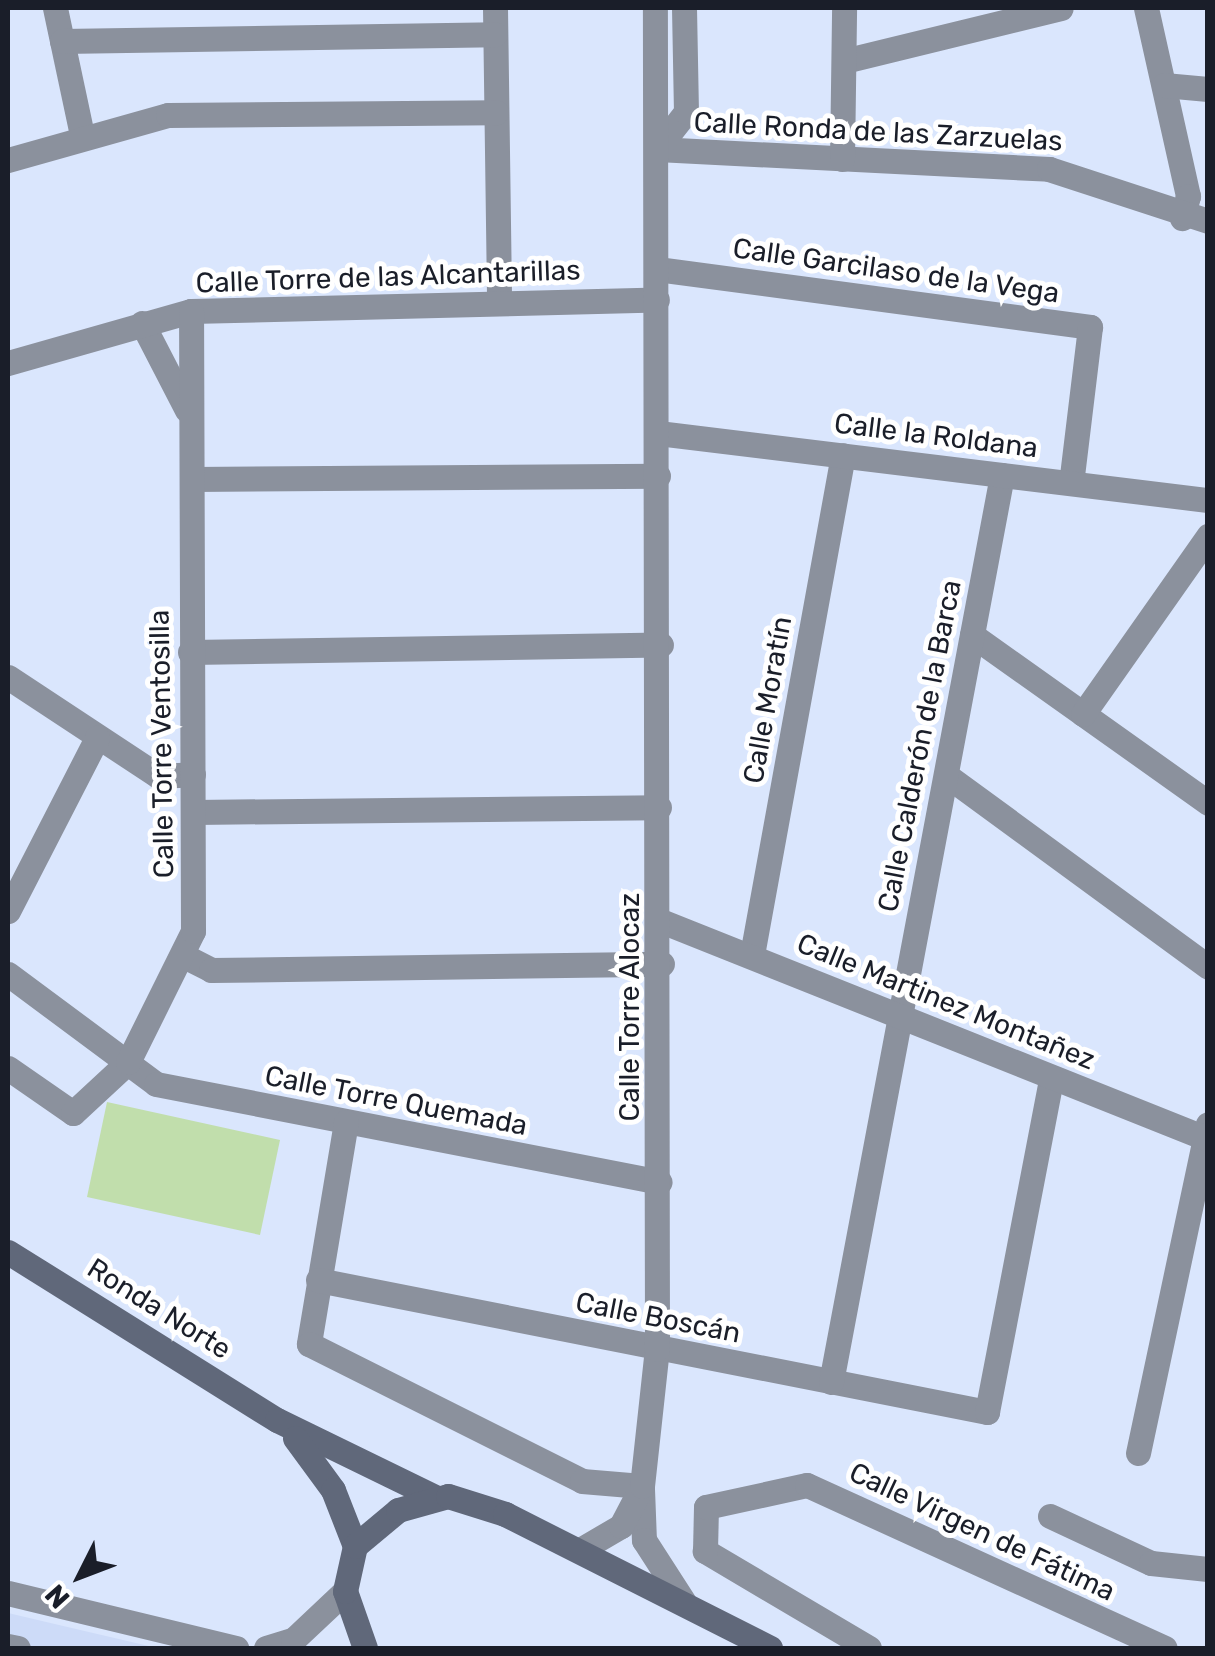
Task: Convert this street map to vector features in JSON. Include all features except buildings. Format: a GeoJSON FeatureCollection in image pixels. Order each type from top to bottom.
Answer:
{"type":"FeatureCollection","features":[{"type":"Feature","properties":{"kind":"main road","name":"Ronda Norte"},"geometry":{"type":"LineString","coordinates":[[8,1252],[278,1420],[434,1496],[467,1500],[580,1550],[770,1648]]}},
{"type":"Feature","properties":{"kind":"main road","name":"Ronda Norte"},"geometry":{"type":"LineString","coordinates":[[278,1420],[316,1460],[355,1546]]}},
{"type":"Feature","properties":{"kind":"main road"},"geometry":{"type":"LineString","coordinates":[[365,1648],[345,1592],[355,1546],[398,1510],[434,1496]]}},
{"type":"Feature","properties":{"kind":"street"},"geometry":{"type":"LineString","coordinates":[[56,8],[82,135]]}},
{"type":"Feature","properties":{"kind":"street","name":"Calle Ronda de las Zarzuelas"},"geometry":{"type":"LineString","coordinates":[[655,8],[657,149]]}},
{"type":"Feature","properties":{"kind":"street","name":"Calle Ronda de las Zarzuelas"},"geometry":{"type":"LineString","coordinates":[[657,149],[686,112],[684,8]]}},
{"type":"Feature","properties":{"kind":"street"},"geometry":{"type":"LineString","coordinates":[[842,159],[844,8]]}},
{"type":"Feature","properties":{"kind":"street"},"geometry":{"type":"LineString","coordinates":[[844,62],[1061,8]]}},
{"type":"Feature","properties":{"kind":"street"},"geometry":{"type":"LineString","coordinates":[[1146,8],[1195,219]]}},
{"type":"Feature","properties":{"kind":"street"},"geometry":{"type":"LineString","coordinates":[[62,41],[495,20],[499,301]]}},
{"type":"Feature","properties":{"kind":"street"},"geometry":{"type":"LineString","coordinates":[[1164,85],[1208,90]]}},
{"type":"Feature","properties":{"kind":"street"},"geometry":{"type":"LineString","coordinates":[[8,160],[82,135],[168,115],[496,112]]}},
{"type":"Feature","properties":{"kind":"street","name":"Calle Ronda de las Zarzuelas"},"geometry":{"type":"LineString","coordinates":[[657,149],[1049,169],[1195,219]]}},
{"type":"Feature","properties":{"kind":"street","name":"Calle Torre Alocaz"},"geometry":{"type":"LineString","coordinates":[[580,1550],[622,1526],[642,1486],[657,1349],[662,964],[657,149]]}},
{"type":"Feature","properties":{"kind":"street","name":"Calle Garcilaso de la Vega"},"geometry":{"type":"LineString","coordinates":[[658,269],[1090,327],[1071,483]]}},
{"type":"Feature","properties":{"kind":"street","name":"Calle Torre de las Alcantarillas"},"geometry":{"type":"LineString","coordinates":[[8,363],[191,311],[657,300]]}},
{"type":"Feature","properties":{"kind":"street","name":"Calle Torre Ventosilla"},"geometry":{"type":"LineString","coordinates":[[128,1062],[194,931],[190,652],[193,479],[187,410],[191,311]]}},
{"type":"Feature","properties":{"kind":"street","name":"Calle Torre Ventosilla"},"geometry":{"type":"LineString","coordinates":[[142,323],[187,410]]}},
{"type":"Feature","properties":{"kind":"street","name":"Calle la Roldana"},"geometry":{"type":"LineString","coordinates":[[658,433],[1208,500]]}},
{"type":"Feature","properties":{"kind":"street","name":"Calle Moratín"},"geometry":{"type":"LineString","coordinates":[[752,955],[843,455]]}},
{"type":"Feature","properties":{"kind":"street","name":"Calle Calderón de la Barca"},"geometry":{"type":"LineString","coordinates":[[831,1382],[1002,474]]}},
{"type":"Feature","properties":{"kind":"street"},"geometry":{"type":"LineString","coordinates":[[193,479],[658,476]]}},
{"type":"Feature","properties":{"kind":"street"},"geometry":{"type":"LineString","coordinates":[[1083,714],[1208,536]]}},
{"type":"Feature","properties":{"kind":"street"},"geometry":{"type":"LineString","coordinates":[[972,635],[1208,803]]}},
{"type":"Feature","properties":{"kind":"street"},"geometry":{"type":"LineString","coordinates":[[190,652],[660,645]]}},
{"type":"Feature","properties":{"kind":"street"},"geometry":{"type":"LineString","coordinates":[[8,678],[158,776],[193,774]]}},
{"type":"Feature","properties":{"kind":"street"},"geometry":{"type":"LineString","coordinates":[[8,911],[97,738]]}},
{"type":"Feature","properties":{"kind":"street"},"geometry":{"type":"LineString","coordinates":[[946,775],[1208,966]]}},
{"type":"Feature","properties":{"kind":"street"},"geometry":{"type":"LineString","coordinates":[[194,812],[660,807]]}},
{"type":"Feature","properties":{"kind":"street","name":"Calle Martinez Montañez"},"geometry":{"type":"LineString","coordinates":[[661,922],[752,955],[1051,1079],[1206,1134]]}},
{"type":"Feature","properties":{"kind":"street"},"geometry":{"type":"LineString","coordinates":[[182,956],[211,970],[662,964]]}},
{"type":"Feature","properties":{"kind":"street","name":"Calle Torre Quemada"},"geometry":{"type":"LineString","coordinates":[[8,974],[156,1084],[660,1182]]}},
{"type":"Feature","properties":{"kind":"street"},"geometry":{"type":"LineString","coordinates":[[8,1068],[73,1113],[128,1062]]}},
{"type":"Feature","properties":{"kind":"street","name":"Calle Boscán"},"geometry":{"type":"LineString","coordinates":[[318,1280],[988,1412],[1051,1079]]}},
{"type":"Feature","properties":{"kind":"street"},"geometry":{"type":"LineString","coordinates":[[346,1122],[309,1344],[582,1481],[642,1486],[644,1540],[684,1602]]}},
{"type":"Feature","properties":{"kind":"street"},"geometry":{"type":"LineString","coordinates":[[1138,1453],[1206,1134]]}},
{"type":"Feature","properties":{"kind":"street","name":"Calle Virgen de Fátima"},"geometry":{"type":"LineString","coordinates":[[869,1648],[705,1551],[712,1502],[808,1485],[1165,1648]]}},
{"type":"Feature","properties":{"kind":"street"},"geometry":{"type":"LineString","coordinates":[[1050,1516],[1151,1563],[1208,1569]]}},
{"type":"Feature","properties":{"kind":"street"},"geometry":{"type":"LineString","coordinates":[[266,1648],[294,1640],[345,1592]]}},
{"type":"Feature","properties":{"kind":"street"},"geometry":{"type":"LineString","coordinates":[[8,1593],[236,1648]]}},
{"type":"Feature","properties":{"kind":"street"},"geometry":{"type":"LineString","coordinates":[[8,1646],[18,1648]]}},
{"type":"Feature","properties":{"kind":"shaded area"},"geometry":{"type":"Polygon","coordinates":[[[8,1613],[157,1648],[8,1648],[8,1613]]]}},
{"type":"Feature","properties":{"kind":"green space"},"geometry":{"type":"Polygon","coordinates":[[[107,1102],[280,1140],[260,1235],[87,1197],[107,1102]]]}}]}
